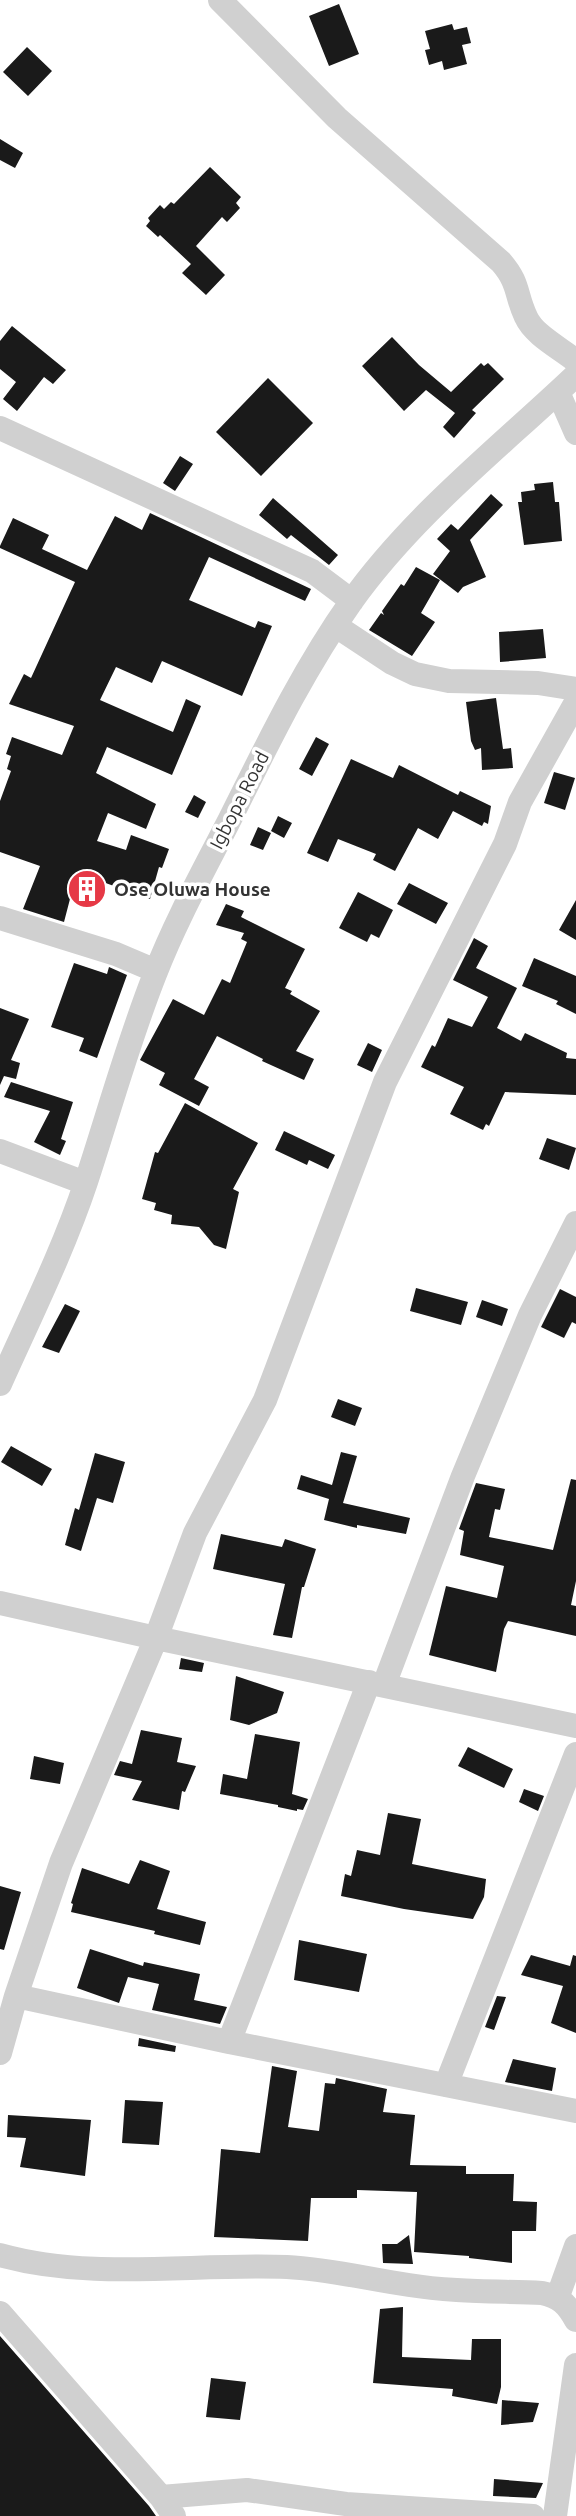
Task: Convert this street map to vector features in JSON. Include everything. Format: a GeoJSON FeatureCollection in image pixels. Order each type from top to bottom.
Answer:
{"type":"FeatureCollection","features":[{"type":"Feature","properties":{"kind":"street"},"geometry":{"type":"LineString","coordinates":[[220,0],[337,118],[501,262],[513,275],[524,315],[530,325],[576,361]]}},
{"type":"Feature","properties":{"kind":"street","name":"Igbopa Road"},"geometry":{"type":"LineString","coordinates":[[0,1384],[57,1255],[85,1183],[156,971],[194,887],[293,695],[352,601],[400,541],[462,479],[576,375]]}},
{"type":"Feature","properties":{"kind":"street"},"geometry":{"type":"LineString","coordinates":[[558,392],[576,433]]}},
{"type":"Feature","properties":{"kind":"street"},"geometry":{"type":"LineString","coordinates":[[0,428],[312,571],[352,601]]}},
{"type":"Feature","properties":{"kind":"street"},"geometry":{"type":"LineString","coordinates":[[336,626],[392,663],[415,674],[449,681],[538,682],[576,688]]}},
{"type":"Feature","properties":{"kind":"street"},"geometry":{"type":"LineString","coordinates":[[0,2053],[16,1996],[61,1863],[156,1638],[195,1533],[265,1400],[385,1082],[505,844],[520,802],[576,702]]}},
{"type":"Feature","properties":{"kind":"street"},"geometry":{"type":"LineString","coordinates":[[0,918],[117,954],[156,971]]}},
{"type":"Feature","properties":{"kind":"street"},"geometry":{"type":"LineString","coordinates":[[0,1151],[85,1183]]}},
{"type":"Feature","properties":{"kind":"street"},"geometry":{"type":"LineString","coordinates":[[229,2042],[530,1315],[576,1223]]}},
{"type":"Feature","properties":{"kind":"street"},"geometry":{"type":"LineString","coordinates":[[0,1603],[576,1726]]}},
{"type":"Feature","properties":{"kind":"street"},"geometry":{"type":"LineString","coordinates":[[446,2085],[576,1754]]}},
{"type":"Feature","properties":{"kind":"street"},"geometry":{"type":"LineString","coordinates":[[16,1996],[229,2042],[576,2111]]}},
{"type":"Feature","properties":{"kind":"street"},"geometry":{"type":"LineString","coordinates":[[558,2296],[576,2246]]}},
{"type":"Feature","properties":{"kind":"street"},"geometry":{"type":"LineString","coordinates":[[0,2255],[34,2264],[87,2269],[287,2267],[324,2270],[412,2286],[542,2293],[558,2296],[576,2320]]}},
{"type":"Feature","properties":{"kind":"street"},"geometry":{"type":"LineString","coordinates":[[0,2313],[167,2506],[247,2490],[346,2504],[533,2516]]}},
{"type":"Feature","properties":{"kind":"street"},"geometry":{"type":"LineString","coordinates":[[555,2516],[576,2365]]}},
{"type":"Feature","properties":{"kind":"building"},"geometry":{"type":"Polygon","coordinates":[[[339,4],[359,54],[329,66],[309,16],[339,4]]]}},
{"type":"Feature","properties":{"kind":"building"},"geometry":{"type":"Polygon","coordinates":[[[452,24],[454,30],[467,27],[471,43],[462,45],[467,64],[444,70],[442,61],[429,65],[425,50],[430,49],[425,31],[452,24]]]}},
{"type":"Feature","properties":{"kind":"building"},"geometry":{"type":"Polygon","coordinates":[[[27,47],[52,71],[28,96],[3,72],[27,47]]]}},
{"type":"Feature","properties":{"kind":"building"},"geometry":{"type":"Polygon","coordinates":[[[0,139],[23,153],[15,168],[0,160],[0,139]]]}},
{"type":"Feature","properties":{"kind":"building"},"geometry":{"type":"Polygon","coordinates":[[[210,167],[241,197],[236,203],[240,208],[227,222],[222,217],[196,246],[225,275],[206,295],[182,273],[191,264],[160,235],[158,237],[146,226],[150,221],[148,218],[160,205],[164,209],[171,202],[174,204],[210,167]]]}},
{"type":"Feature","properties":{"kind":"building"},"geometry":{"type":"Polygon","coordinates":[[[12,326],[66,370],[53,384],[44,377],[17,411],[3,399],[16,382],[0,369],[0,341],[12,326]]]}},
{"type":"Feature","properties":{"kind":"building"},"geometry":{"type":"Polygon","coordinates":[[[392,337],[451,392],[481,363],[484,366],[488,363],[504,379],[472,410],[476,413],[454,438],[443,427],[455,413],[426,390],[404,411],[362,366],[392,337]]]}},
{"type":"Feature","properties":{"kind":"building"},"geometry":{"type":"Polygon","coordinates":[[[268,378],[313,423],[261,476],[216,432],[268,378]]]}},
{"type":"Feature","properties":{"kind":"building"},"geometry":{"type":"Polygon","coordinates":[[[180,456],[193,464],[175,491],[163,483],[180,456]]]}},
{"type":"Feature","properties":{"kind":"building"},"geometry":{"type":"Polygon","coordinates":[[[553,482],[555,502],[559,502],[562,541],[524,545],[518,502],[522,502],[521,492],[535,490],[534,484],[553,482]]]}},
{"type":"Feature","properties":{"kind":"building"},"geometry":{"type":"Polygon","coordinates":[[[491,494],[503,505],[470,540],[486,577],[463,587],[458,593],[433,574],[450,551],[437,539],[451,524],[458,530],[491,494]]]}},
{"type":"Feature","properties":{"kind":"building"},"geometry":{"type":"Polygon","coordinates":[[[273,498],[338,555],[329,565],[291,535],[287,539],[259,515],[273,498]]]}},
{"type":"Feature","properties":{"kind":"building"},"geometry":{"type":"Polygon","coordinates":[[[150,513],[311,589],[305,601],[209,557],[189,600],[255,628],[258,621],[272,626],[242,696],[162,661],[152,683],[116,667],[100,700],[173,732],[186,699],[201,706],[172,775],[107,747],[96,773],[156,804],[146,829],[108,813],[97,841],[126,850],[131,835],[169,849],[162,868],[159,867],[150,899],[100,881],[94,906],[70,899],[64,922],[23,909],[40,866],[0,852],[0,801],[11,771],[7,769],[11,756],[6,754],[12,737],[62,755],[74,726],[9,704],[24,674],[31,678],[75,582],[0,546],[13,518],[49,535],[42,549],[87,570],[115,516],[142,530],[150,513]]]}},
{"type":"Feature","properties":{"kind":"building"},"geometry":{"type":"Polygon","coordinates":[[[416,567],[440,580],[421,613],[435,622],[412,656],[369,630],[381,613],[384,615],[382,611],[401,584],[404,586],[416,567]]]}},
{"type":"Feature","properties":{"kind":"building"},"geometry":{"type":"Polygon","coordinates":[[[543,629],[546,658],[500,662],[499,632],[543,629]]]}},
{"type":"Feature","properties":{"kind":"building"},"geometry":{"type":"Polygon","coordinates":[[[496,698],[503,749],[511,748],[513,768],[482,770],[481,748],[475,750],[471,741],[466,702],[496,698]]]}},
{"type":"Feature","properties":{"kind":"building"},"geometry":{"type":"Polygon","coordinates":[[[316,737],[329,744],[312,776],[299,769],[316,737]]]}},
{"type":"Feature","properties":{"kind":"building"},"geometry":{"type":"Polygon","coordinates":[[[351,759],[393,778],[399,765],[458,795],[460,791],[491,806],[488,824],[484,822],[482,826],[453,811],[438,839],[418,828],[395,871],[373,860],[376,854],[338,839],[328,862],[307,853],[351,759]]]}},
{"type":"Feature","properties":{"kind":"building"},"geometry":{"type":"Polygon","coordinates":[[[554,772],[575,778],[565,810],[544,803],[554,772]]]}},
{"type":"Feature","properties":{"kind":"building"},"geometry":{"type":"Polygon","coordinates":[[[194,795],[206,802],[198,818],[185,812],[194,795]]]}},
{"type":"Feature","properties":{"kind":"building"},"geometry":{"type":"Polygon","coordinates":[[[278,816],[292,823],[284,838],[271,831],[278,816]]]}},
{"type":"Feature","properties":{"kind":"building"},"geometry":{"type":"Polygon","coordinates":[[[258,827],[271,833],[263,850],[250,845],[258,827]]]}},
{"type":"Feature","properties":{"kind":"building"},"geometry":{"type":"Polygon","coordinates":[[[409,883],[448,903],[436,924],[397,904],[409,883]]]}},
{"type":"Feature","properties":{"kind":"building"},"geometry":{"type":"Polygon","coordinates":[[[358,892],[393,910],[379,938],[371,934],[367,942],[339,928],[358,892]]]}},
{"type":"Feature","properties":{"kind":"building"},"geometry":{"type":"Polygon","coordinates":[[[576,900],[576,940],[559,930],[576,900]]]}},
{"type":"Feature","properties":{"kind":"building"},"geometry":{"type":"Polygon","coordinates":[[[226,904],[244,911],[241,917],[305,949],[285,988],[292,991],[290,994],[320,1011],[296,1051],[314,1059],[304,1080],[217,1036],[194,1079],[209,1087],[199,1106],[159,1085],[165,1073],[140,1060],[173,999],[204,1015],[222,979],[230,983],[247,942],[241,939],[244,933],[216,925],[226,904]]]}},
{"type":"Feature","properties":{"kind":"building"},"geometry":{"type":"Polygon","coordinates":[[[474,938],[488,946],[476,968],[517,988],[497,1028],[521,1041],[525,1033],[567,1053],[566,1058],[576,1059],[576,1095],[505,1092],[489,1126],[486,1124],[483,1130],[450,1114],[464,1087],[421,1067],[432,1045],[435,1047],[448,1018],[472,1027],[488,997],[453,980],[474,938]]]}},
{"type":"Feature","properties":{"kind":"building"},"geometry":{"type":"Polygon","coordinates":[[[534,958],[576,976],[576,1014],[556,1004],[558,1001],[522,986],[534,958]]]}},
{"type":"Feature","properties":{"kind":"building"},"geometry":{"type":"Polygon","coordinates":[[[74,963],[107,974],[109,967],[127,975],[97,1058],[79,1051],[84,1038],[51,1027],[74,963]]]}},
{"type":"Feature","properties":{"kind":"building"},"geometry":{"type":"Polygon","coordinates":[[[0,1008],[29,1019],[11,1060],[20,1063],[16,1079],[4,1076],[0,1085],[0,1008]]]}},
{"type":"Feature","properties":{"kind":"building"},"geometry":{"type":"Polygon","coordinates":[[[368,1043],[382,1050],[372,1072],[357,1065],[368,1043]]]}},
{"type":"Feature","properties":{"kind":"building"},"geometry":{"type":"Polygon","coordinates":[[[11,1082],[73,1102],[61,1139],[66,1141],[60,1155],[34,1142],[50,1111],[4,1097],[11,1082]]]}},
{"type":"Feature","properties":{"kind":"building"},"geometry":{"type":"Polygon","coordinates":[[[185,1103],[258,1143],[233,1189],[239,1192],[226,1249],[214,1245],[199,1227],[171,1224],[172,1215],[154,1210],[156,1203],[142,1199],[155,1152],[158,1153],[185,1103]]]}},
{"type":"Feature","properties":{"kind":"building"},"geometry":{"type":"Polygon","coordinates":[[[284,1131],[335,1155],[328,1169],[309,1160],[307,1165],[275,1150],[284,1131]]]}},
{"type":"Feature","properties":{"kind":"building"},"geometry":{"type":"Polygon","coordinates":[[[547,1138],[576,1148],[569,1170],[539,1159],[547,1138]]]}},
{"type":"Feature","properties":{"kind":"building"},"geometry":{"type":"Polygon","coordinates":[[[416,1288],[468,1302],[461,1325],[410,1311],[416,1288]]]}},
{"type":"Feature","properties":{"kind":"building"},"geometry":{"type":"Polygon","coordinates":[[[560,1289],[576,1297],[576,1324],[572,1322],[564,1338],[541,1327],[560,1289]]]}},
{"type":"Feature","properties":{"kind":"building"},"geometry":{"type":"Polygon","coordinates":[[[482,1300],[508,1309],[502,1326],[476,1317],[482,1300]]]}},
{"type":"Feature","properties":{"kind":"building"},"geometry":{"type":"Polygon","coordinates":[[[65,1304],[80,1311],[59,1353],[42,1347],[65,1304]]]}},
{"type":"Feature","properties":{"kind":"building"},"geometry":{"type":"Polygon","coordinates":[[[338,1399],[362,1408],[355,1426],[331,1417],[338,1399]]]}},
{"type":"Feature","properties":{"kind":"building"},"geometry":{"type":"Polygon","coordinates":[[[11,1446],[52,1469],[42,1486],[1,1462],[11,1446]]]}},
{"type":"Feature","properties":{"kind":"building"},"geometry":{"type":"Polygon","coordinates":[[[341,1452],[357,1456],[343,1503],[410,1518],[406,1534],[357,1525],[357,1528],[324,1520],[329,1499],[297,1489],[301,1475],[332,1485],[341,1452]]]}},
{"type":"Feature","properties":{"kind":"building"},"geometry":{"type":"Polygon","coordinates":[[[95,1453],[125,1462],[113,1503],[97,1498],[81,1551],[65,1545],[75,1508],[79,1510],[95,1453]]]}},
{"type":"Feature","properties":{"kind":"building"},"geometry":{"type":"Polygon","coordinates":[[[571,1479],[576,1480],[576,1581],[571,1605],[576,1606],[576,1636],[508,1621],[496,1672],[429,1655],[446,1586],[497,1598],[504,1566],[460,1555],[464,1531],[459,1529],[476,1483],[505,1489],[500,1510],[495,1509],[489,1537],[553,1550],[571,1479]]]}},
{"type":"Feature","properties":{"kind":"building"},"geometry":{"type":"Polygon","coordinates":[[[221,1534],[282,1547],[285,1539],[316,1549],[302,1587],[292,1638],[273,1635],[285,1584],[213,1569],[221,1534]]]}},
{"type":"Feature","properties":{"kind":"building"},"geometry":{"type":"Polygon","coordinates":[[[181,1658],[204,1663],[202,1672],[179,1669],[181,1658]]]}},
{"type":"Feature","properties":{"kind":"building"},"geometry":{"type":"Polygon","coordinates":[[[236,1676],[284,1692],[277,1713],[249,1725],[230,1720],[236,1676]]]}},
{"type":"Feature","properties":{"kind":"building"},"geometry":{"type":"Polygon","coordinates":[[[141,1730],[182,1738],[177,1762],[196,1766],[185,1792],[182,1791],[179,1810],[132,1800],[142,1781],[114,1775],[120,1761],[132,1764],[141,1730]]]}},
{"type":"Feature","properties":{"kind":"building"},"geometry":{"type":"Polygon","coordinates":[[[255,1734],[300,1742],[292,1794],[308,1799],[303,1810],[297,1811],[220,1794],[223,1774],[247,1779],[255,1734]]]}},
{"type":"Feature","properties":{"kind":"building"},"geometry":{"type":"Polygon","coordinates":[[[468,1747],[513,1769],[504,1788],[458,1766],[468,1747]]]}},
{"type":"Feature","properties":{"kind":"building"},"geometry":{"type":"Polygon","coordinates":[[[34,1756],[64,1763],[60,1784],[30,1779],[34,1756]]]}},
{"type":"Feature","properties":{"kind":"building"},"geometry":{"type":"Polygon","coordinates":[[[524,1789],[544,1796],[538,1811],[519,1802],[524,1789]]]}},
{"type":"Feature","properties":{"kind":"building"},"geometry":{"type":"Polygon","coordinates":[[[388,1813],[421,1819],[412,1864],[486,1879],[484,1897],[473,1919],[341,1896],[345,1874],[351,1876],[357,1850],[380,1855],[388,1813]]]}},
{"type":"Feature","properties":{"kind":"building"},"geometry":{"type":"Polygon","coordinates":[[[140,1860],[170,1871],[157,1909],[206,1922],[200,1945],[154,1934],[155,1931],[71,1912],[71,1903],[82,1868],[129,1884],[140,1860]]]}},
{"type":"Feature","properties":{"kind":"building"},"geometry":{"type":"Polygon","coordinates":[[[0,1886],[21,1892],[4,1950],[0,1949],[0,1886]]]}},
{"type":"Feature","properties":{"kind":"building"},"geometry":{"type":"Polygon","coordinates":[[[299,1940],[367,1954],[359,1992],[294,1980],[299,1940]]]}},
{"type":"Feature","properties":{"kind":"building"},"geometry":{"type":"Polygon","coordinates":[[[90,1949],[143,1966],[144,1962],[200,1974],[194,2000],[227,2007],[220,2024],[152,2010],[159,1984],[128,1977],[119,2003],[77,1988],[90,1949]]]}},
{"type":"Feature","properties":{"kind":"building"},"geometry":{"type":"Polygon","coordinates":[[[531,1955],[570,1966],[573,1955],[576,1956],[576,2033],[551,2023],[563,1986],[521,1975],[531,1955]]]}},
{"type":"Feature","properties":{"kind":"building"},"geometry":{"type":"Polygon","coordinates":[[[497,1996],[506,1997],[494,2030],[485,2027],[497,1996]]]}},
{"type":"Feature","properties":{"kind":"building"},"geometry":{"type":"Polygon","coordinates":[[[139,2038],[176,2046],[175,2052],[138,2046],[139,2038]]]}},
{"type":"Feature","properties":{"kind":"building"},"geometry":{"type":"Polygon","coordinates":[[[513,2059],[556,2068],[552,2091],[505,2082],[513,2059]]]}},
{"type":"Feature","properties":{"kind":"building"},"geometry":{"type":"Polygon","coordinates":[[[272,2066],[297,2071],[288,2127],[319,2131],[325,2083],[335,2084],[336,2078],[387,2089],[383,2112],[415,2115],[410,2165],[466,2166],[466,2174],[514,2174],[513,2201],[537,2202],[536,2231],[512,2231],[512,2263],[469,2256],[414,2252],[417,2192],[357,2190],[357,2198],[311,2198],[308,2241],[214,2237],[221,2149],[260,2153],[272,2066]]]}},
{"type":"Feature","properties":{"kind":"building"},"geometry":{"type":"Polygon","coordinates":[[[125,2100],[163,2102],[159,2145],[122,2143],[125,2100]]]}},
{"type":"Feature","properties":{"kind":"building"},"geometry":{"type":"Polygon","coordinates":[[[8,2115],[91,2120],[85,2176],[20,2167],[26,2138],[7,2137],[8,2115]]]}},
{"type":"Feature","properties":{"kind":"building"},"geometry":{"type":"Polygon","coordinates":[[[409,2235],[413,2264],[383,2263],[382,2244],[397,2244],[409,2235]]]}},
{"type":"Feature","properties":{"kind":"building"},"geometry":{"type":"Polygon","coordinates":[[[403,2307],[402,2357],[471,2360],[472,2339],[501,2339],[501,2387],[497,2404],[452,2396],[453,2389],[373,2383],[380,2309],[403,2307]]]}},
{"type":"Feature","properties":{"kind":"building"},"geometry":{"type":"Polygon","coordinates":[[[0,2336],[149,2506],[156,2516],[0,2516],[0,2336]]]}},
{"type":"Feature","properties":{"kind":"building"},"geometry":{"type":"Polygon","coordinates":[[[211,2378],[246,2382],[240,2420],[206,2417],[211,2378]]]}},
{"type":"Feature","properties":{"kind":"building"},"geometry":{"type":"Polygon","coordinates":[[[502,2400],[539,2403],[533,2422],[501,2425],[502,2400]]]}},
{"type":"Feature","properties":{"kind":"building"},"geometry":{"type":"Polygon","coordinates":[[[494,2479],[543,2483],[536,2498],[493,2496],[494,2479]]]}},
{"type":"Feature","properties":{"kind":"place","name":"Ose Oluwa House"},"geometry":{"type":"Point","coordinates":[87,889]}}]}
